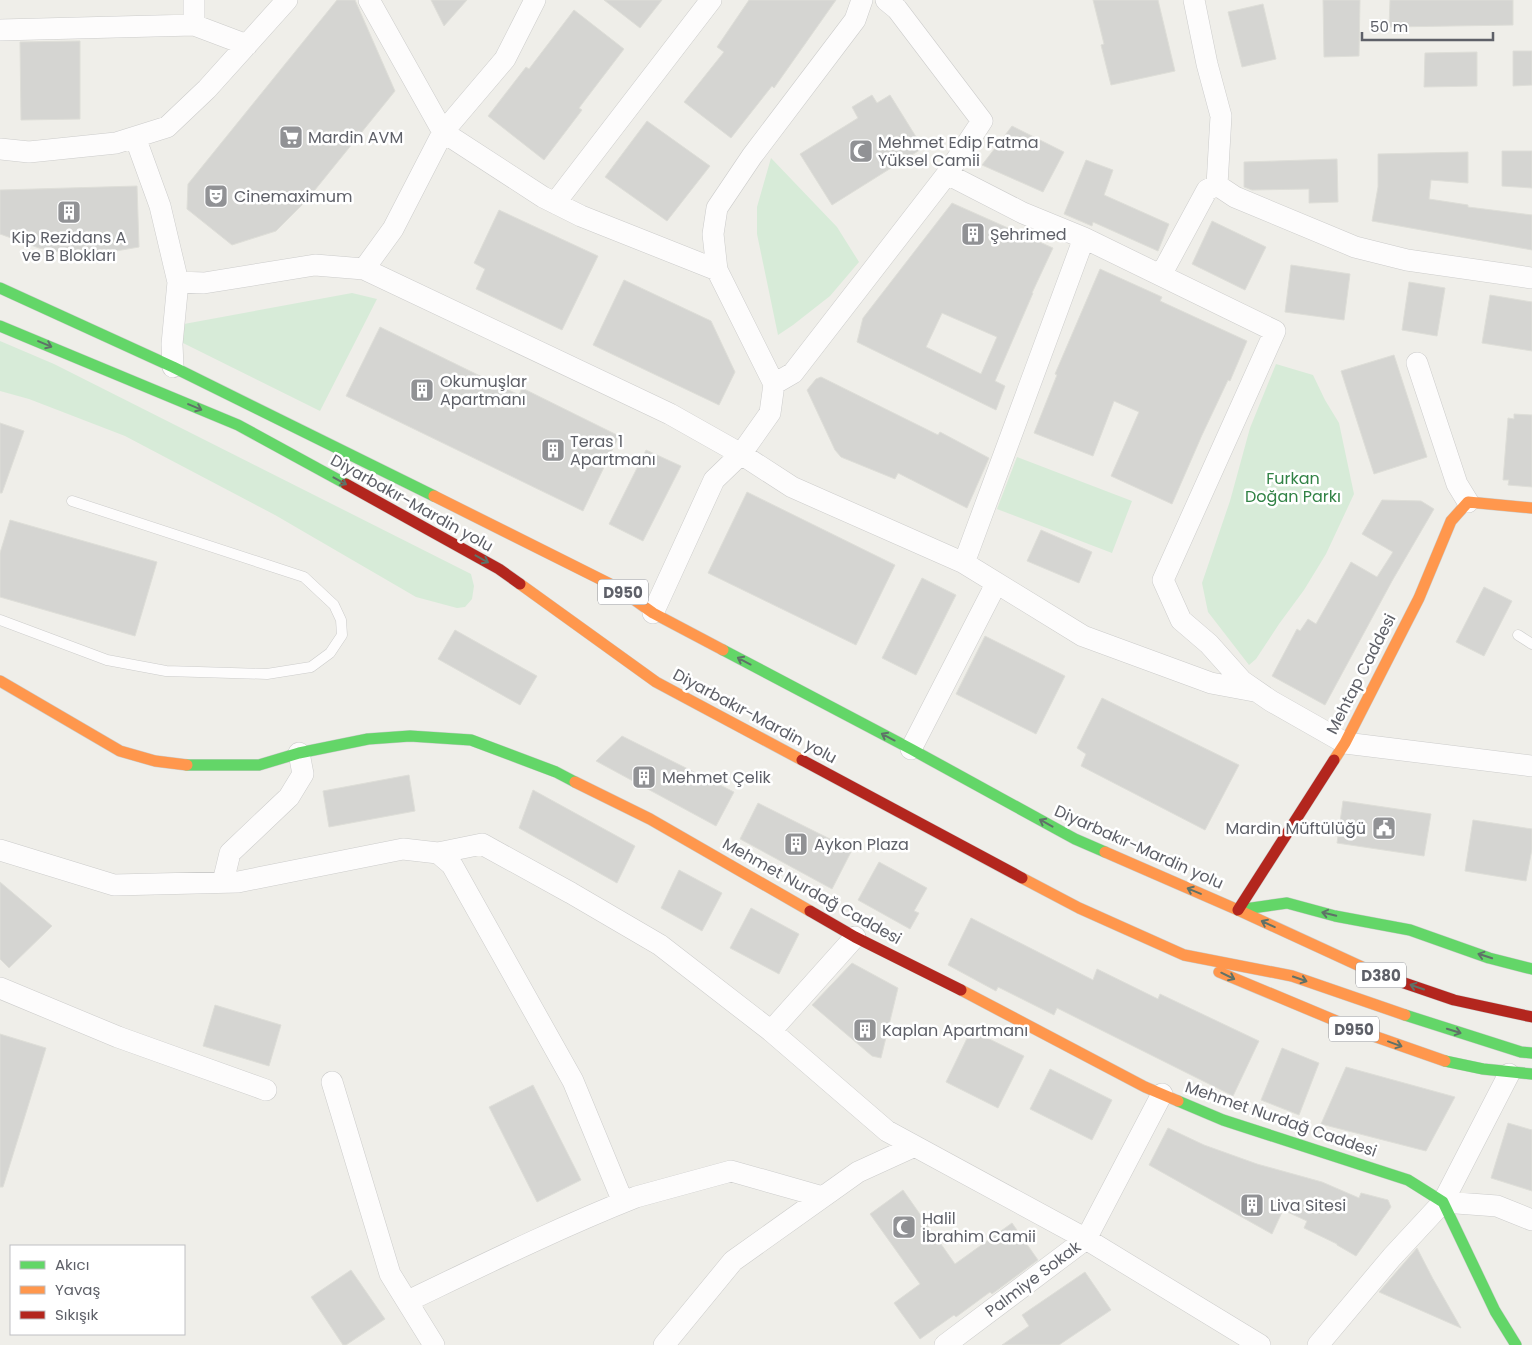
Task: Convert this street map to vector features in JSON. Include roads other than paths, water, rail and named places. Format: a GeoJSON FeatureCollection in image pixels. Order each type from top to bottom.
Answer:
{"type":"FeatureCollection","features":[{"type":"Feature","properties":{"kind":"main road","name":"Diyarbakır-Mardin yolu"},"geometry":{"type":"LineString","coordinates":[[0,288],[173,367],[618,588],[652,613],[911,749],[1075,839],[1238,910],[1364,969],[1454,1000],[1532,1017]]}},
{"type":"Feature","properties":{"kind":"main road","name":"Diyarbakır-Mardin yolu"},"geometry":{"type":"LineString","coordinates":[[0,326],[238,425],[499,569],[656,682],[1079,908],[1184,955],[1292,976],[1446,1029],[1522,1052],[1532,1053]]}},
{"type":"Feature","properties":{"kind":"main road"},"geometry":{"type":"LineString","coordinates":[[1468,502],[1532,508]]}},
{"type":"Feature","properties":{"kind":"main road","name":"Mehtap Caddesi"},"geometry":{"type":"LineString","coordinates":[[1238,910],[1344,743],[1418,598],[1451,521],[1468,502]]}},
{"type":"Feature","properties":{"kind":"main road","name":"Mehmet Nurdağ Caddesi"},"geometry":{"type":"LineString","coordinates":[[0,681],[120,751],[155,761],[194,766],[259,765],[300,753],[368,740],[410,736],[471,740],[556,772],[650,820],[855,937],[929,973],[1132,1081],[1223,1120],[1408,1180],[1443,1202]]}},
{"type":"Feature","properties":{"kind":"main road"},"geometry":{"type":"LineString","coordinates":[[1238,910],[1287,903],[1335,916],[1410,930],[1489,958],[1532,969]]}},
{"type":"Feature","properties":{"kind":"main road","name":"D950"},"geometry":{"type":"LineString","coordinates":[[1184,955],[1262,992],[1436,1060],[1509,1074],[1532,1074]]}},
{"type":"Feature","properties":{"kind":"main road"},"geometry":{"type":"LineString","coordinates":[[1443,1202],[1495,1311],[1516,1345]]}},
{"type":"Feature","properties":{"kind":"street"},"geometry":{"type":"LineString","coordinates":[[194,0],[194,25]]}},
{"type":"Feature","properties":{"kind":"street"},"geometry":{"type":"LineString","coordinates":[[0,149],[29,152],[116,143],[166,126],[207,89],[287,0]]}},
{"type":"Feature","properties":{"kind":"street"},"geometry":{"type":"LineString","coordinates":[[369,0],[443,132],[554,203],[581,216],[718,270]]}},
{"type":"Feature","properties":{"kind":"street"},"geometry":{"type":"LineString","coordinates":[[364,269],[392,229],[443,132],[505,59],[535,0]]}},
{"type":"Feature","properties":{"kind":"street"},"geometry":{"type":"LineString","coordinates":[[554,203],[711,0]]}},
{"type":"Feature","properties":{"kind":"street"},"geometry":{"type":"LineString","coordinates":[[652,613],[714,480],[741,454],[770,413],[774,384],[718,270],[713,234],[717,208],[752,156],[854,20],[862,0]]}},
{"type":"Feature","properties":{"kind":"street"},"geometry":{"type":"LineString","coordinates":[[774,384],[793,373],[946,174],[982,121],[897,9],[886,0]]}},
{"type":"Feature","properties":{"kind":"street"},"geometry":{"type":"LineString","coordinates":[[1194,0],[1207,64],[1221,116],[1217,185]]}},
{"type":"Feature","properties":{"kind":"street"},"geometry":{"type":"LineString","coordinates":[[0,30],[194,25],[247,44]]}},
{"type":"Feature","properties":{"kind":"street"},"geometry":{"type":"LineString","coordinates":[[135,137],[160,206],[178,282],[172,344],[173,367]]}},
{"type":"Feature","properties":{"kind":"street"},"geometry":{"type":"LineString","coordinates":[[946,174],[1023,213],[1084,238],[1275,331],[1163,580],[1181,620],[1209,644],[1242,681],[1271,701],[1344,743],[1532,766]]}},
{"type":"Feature","properties":{"kind":"street"},"geometry":{"type":"LineString","coordinates":[[1161,275],[1207,190],[1217,185]]}},
{"type":"Feature","properties":{"kind":"street"},"geometry":{"type":"LineString","coordinates":[[1217,185],[1235,197],[1355,247],[1407,260],[1532,278]]}},
{"type":"Feature","properties":{"kind":"street"},"geometry":{"type":"LineString","coordinates":[[964,564],[1084,238]]}},
{"type":"Feature","properties":{"kind":"street"},"geometry":{"type":"LineString","coordinates":[[178,282],[204,283],[315,265],[364,269],[670,414],[741,454],[792,487],[964,564],[1083,636],[1211,683],[1258,692]]}},
{"type":"Feature","properties":{"kind":"street"},"geometry":{"type":"LineString","coordinates":[[1417,364],[1457,484],[1468,502]]}},
{"type":"Feature","properties":{"kind":"street"},"geometry":{"type":"LineString","coordinates":[[911,749],[996,584]]}},
{"type":"Feature","properties":{"kind":"street"},"geometry":{"type":"LineString","coordinates":[[223,882],[230,853],[288,797],[303,774],[300,753]]}},
{"type":"Feature","properties":{"kind":"street"},"geometry":{"type":"LineString","coordinates":[[0,850],[114,885],[238,882],[403,849],[438,853],[482,844],[571,892],[660,945],[771,1031],[887,1131],[1086,1239],[1260,1345]]}},
{"type":"Feature","properties":{"kind":"street"},"geometry":{"type":"LineString","coordinates":[[438,853],[452,865],[573,1081],[623,1202]]}},
{"type":"Feature","properties":{"kind":"street"},"geometry":{"type":"LineString","coordinates":[[771,1031],[855,937]]}},
{"type":"Feature","properties":{"kind":"street"},"geometry":{"type":"LineString","coordinates":[[0,988],[118,1037],[266,1090]]}},
{"type":"Feature","properties":{"kind":"street"},"geometry":{"type":"LineString","coordinates":[[1318,1345],[1392,1256],[1443,1202],[1509,1074]]}},
{"type":"Feature","properties":{"kind":"street"},"geometry":{"type":"LineString","coordinates":[[332,1082],[390,1274],[434,1345]]}},
{"type":"Feature","properties":{"kind":"street","name":"Palmiye Sokak"},"geometry":{"type":"LineString","coordinates":[[945,1345],[1086,1239],[1162,1094]]}},
{"type":"Feature","properties":{"kind":"street"},"geometry":{"type":"LineString","coordinates":[[664,1345],[733,1261],[858,1172],[915,1146]]}},
{"type":"Feature","properties":{"kind":"street"},"geometry":{"type":"LineString","coordinates":[[408,1301],[581,1219],[623,1202],[731,1171],[824,1197]]}},
{"type":"Feature","properties":{"kind":"street"},"geometry":{"type":"LineString","coordinates":[[1443,1202],[1498,1206],[1532,1220]]}},
{"type":"Feature","properties":{"kind":"lane"},"geometry":{"type":"LineString","coordinates":[[0,620],[108,660],[166,671],[267,674],[311,667],[330,653],[342,635],[340,620],[334,605],[304,577],[72,501]]}},
{"type":"Feature","properties":{"kind":"lane"},"geometry":{"type":"LineString","coordinates":[[1518,635],[1532,644]]}},
{"type":"Feature","properties":{"kind":"place","name":"Mardin AVM"},"geometry":{"type":"Point","coordinates":[291,137]}},
{"type":"Feature","properties":{"kind":"place","name":"Mehmet Edip Fatma Yüksel Camii"},"geometry":{"type":"Point","coordinates":[861,151]}},
{"type":"Feature","properties":{"kind":"place","name":"Cinemaximum"},"geometry":{"type":"Point","coordinates":[216,196]}},
{"type":"Feature","properties":{"kind":"place","name":"Kip Rezidans A ve B Blokları"},"geometry":{"type":"Point","coordinates":[69,212]}},
{"type":"Feature","properties":{"kind":"place","name":"Şehrimed"},"geometry":{"type":"Point","coordinates":[973,234]}},
{"type":"Feature","properties":{"kind":"place","name":"Okumuşlar Apartmanı"},"geometry":{"type":"Point","coordinates":[422,390]}},
{"type":"Feature","properties":{"kind":"place","name":"Teras 1 Apartmanı"},"geometry":{"type":"Point","coordinates":[553,450]}},
{"type":"Feature","properties":{"kind":"place","name":"Mehmet Çelik"},"geometry":{"type":"Point","coordinates":[644,777]}},
{"type":"Feature","properties":{"kind":"place","name":"Mardin Müftülüğü"},"geometry":{"type":"Point","coordinates":[1384,828]}},
{"type":"Feature","properties":{"kind":"place","name":"Aykon Plaza"},"geometry":{"type":"Point","coordinates":[796,844]}},
{"type":"Feature","properties":{"kind":"place","name":"Kaplan Apartmanı"},"geometry":{"type":"Point","coordinates":[865,1030]}},
{"type":"Feature","properties":{"kind":"place","name":"Liva Sitesi"},"geometry":{"type":"Point","coordinates":[1252,1205]}},
{"type":"Feature","properties":{"kind":"place","name":"Halil İbrahim Camii"},"geometry":{"type":"Point","coordinates":[904,1227]}},
{"type":"Feature","properties":{"kind":"park label","name":"Furkan Doğan Parkı"},"geometry":{"type":"Point","coordinates":[1293,487]}}]}
